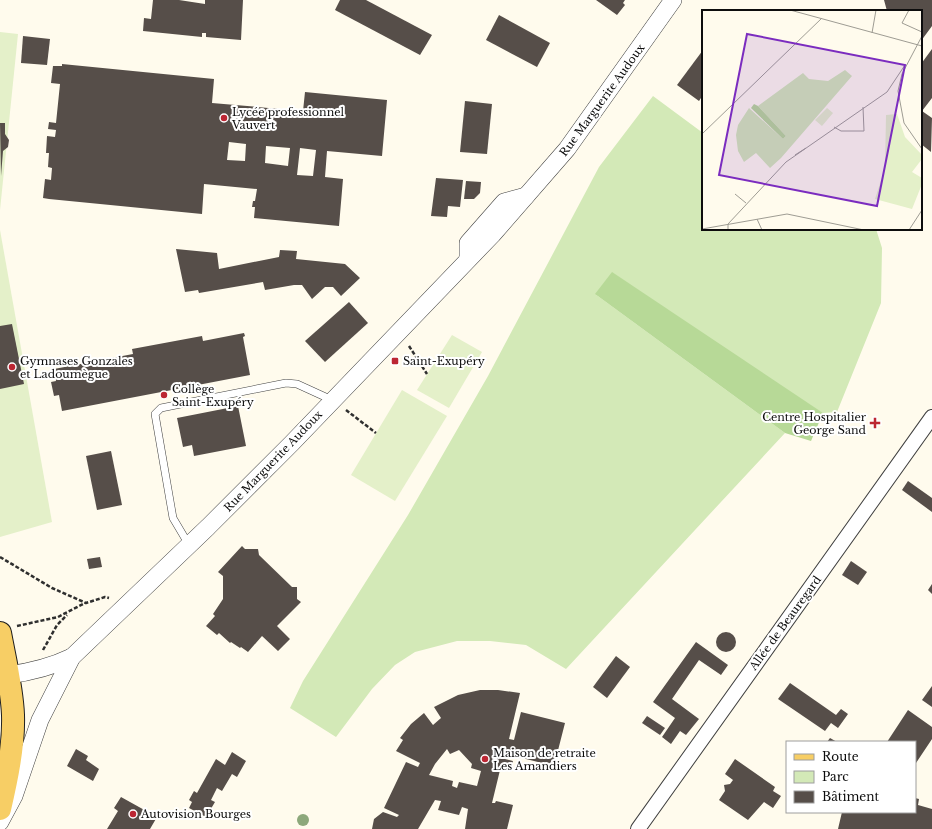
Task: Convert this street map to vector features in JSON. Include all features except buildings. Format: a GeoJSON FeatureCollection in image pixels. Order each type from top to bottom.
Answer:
{"type":"FeatureCollection","features":[{"type":"Feature","properties":{"kind":"main road"},"geometry":{"type":"LineString","coordinates":[[0,809],[8,776],[13,716],[8,675],[7,630]]}},
{"type":"Feature","properties":{"kind":"street","name":"Rue Marguerite Audoux"},"geometry":{"type":"LineString","coordinates":[[0,822],[14,796],[40,720],[72,657],[189,545],[292,443],[468,258],[493,234],[568,150],[673,0]]}},
{"type":"Feature","properties":{"kind":"street","name":"Allée de Beauregard"},"geometry":{"type":"LineString","coordinates":[[638,829],[932,416]]}},
{"type":"Feature","properties":{"kind":"street","name":"Rue Marguerite Audoux"},"geometry":{"type":"LineString","coordinates":[[8,675],[39,670],[72,657]]}},
{"type":"Feature","properties":{"kind":"lane"},"geometry":{"type":"LineString","coordinates":[[189,545],[173,518],[156,414],[161,408],[286,383],[297,384],[332,400]]}},
{"type":"Feature","properties":{"kind":"path"},"geometry":{"type":"LineString","coordinates":[[399,331],[427,374]]}},
{"type":"Feature","properties":{"kind":"path"},"geometry":{"type":"LineString","coordinates":[[332,400],[376,433]]}},
{"type":"Feature","properties":{"kind":"path"},"geometry":{"type":"LineString","coordinates":[[0,557],[52,588],[86,603]]}},
{"type":"Feature","properties":{"kind":"path"},"geometry":{"type":"LineString","coordinates":[[7,630],[58,618],[86,603],[105,597],[129,602]]}},
{"type":"Feature","properties":{"kind":"path"},"geometry":{"type":"LineString","coordinates":[[39,670],[41,657],[47,640],[57,625],[69,613]]}},
{"type":"Feature","properties":{"kind":"green space"},"geometry":{"type":"Polygon","coordinates":[[[0,32],[18,34],[0,210],[0,32]]]}},
{"type":"Feature","properties":{"kind":"green space"},"geometry":{"type":"Polygon","coordinates":[[[653,96],[702,132],[702,230],[876,230],[882,248],[881,303],[837,412],[823,413],[595,294],[785,433],[566,669],[526,645],[490,641],[457,641],[415,652],[395,665],[372,689],[336,737],[290,708],[303,681],[408,515],[488,376],[599,167],[653,96]]]}},
{"type":"Feature","properties":{"kind":"green space","name":"Gymnases Gonzales et Ladoumègue"},"geometry":{"type":"Polygon","coordinates":[[[0,230],[52,522],[0,537],[0,230]]]}},
{"type":"Feature","properties":{"kind":"green space"},"geometry":{"type":"Polygon","coordinates":[[[612,272],[823,413],[811,441],[785,433],[595,294],[612,272]]]}},
{"type":"Feature","properties":{"kind":"green space"},"geometry":{"type":"Polygon","coordinates":[[[452,335],[482,352],[449,408],[417,390],[452,335]]]}},
{"type":"Feature","properties":{"kind":"green space"},"geometry":{"type":"Polygon","coordinates":[[[402,390],[447,416],[395,501],[351,475],[402,390]]]}},
{"type":"Feature","properties":{"kind":"place","name":"Lycée professionnel Vauvert"},"geometry":{"type":"Point","coordinates":[224,118]}},
{"type":"Feature","properties":{"kind":"place","name":"Saint-Exupéry"},"geometry":{"type":"Point","coordinates":[395,361]}},
{"type":"Feature","properties":{"kind":"place","name":"Gymnases Gonzales et Ladoumègue"},"geometry":{"type":"Point","coordinates":[12,367]}},
{"type":"Feature","properties":{"kind":"place","name":"Collège Saint-Exupéry"},"geometry":{"type":"Point","coordinates":[164,395]}},
{"type":"Feature","properties":{"kind":"place","name":"Centre Hospitalier George Sand"},"geometry":{"type":"Point","coordinates":[875,423]}},
{"type":"Feature","properties":{"kind":"place","name":"Maison de retraite Les Amandiers"},"geometry":{"type":"Point","coordinates":[485,759]}},
{"type":"Feature","properties":{"kind":"place","name":"Autovision Bourges"},"geometry":{"type":"Point","coordinates":[133,814]}}]}
